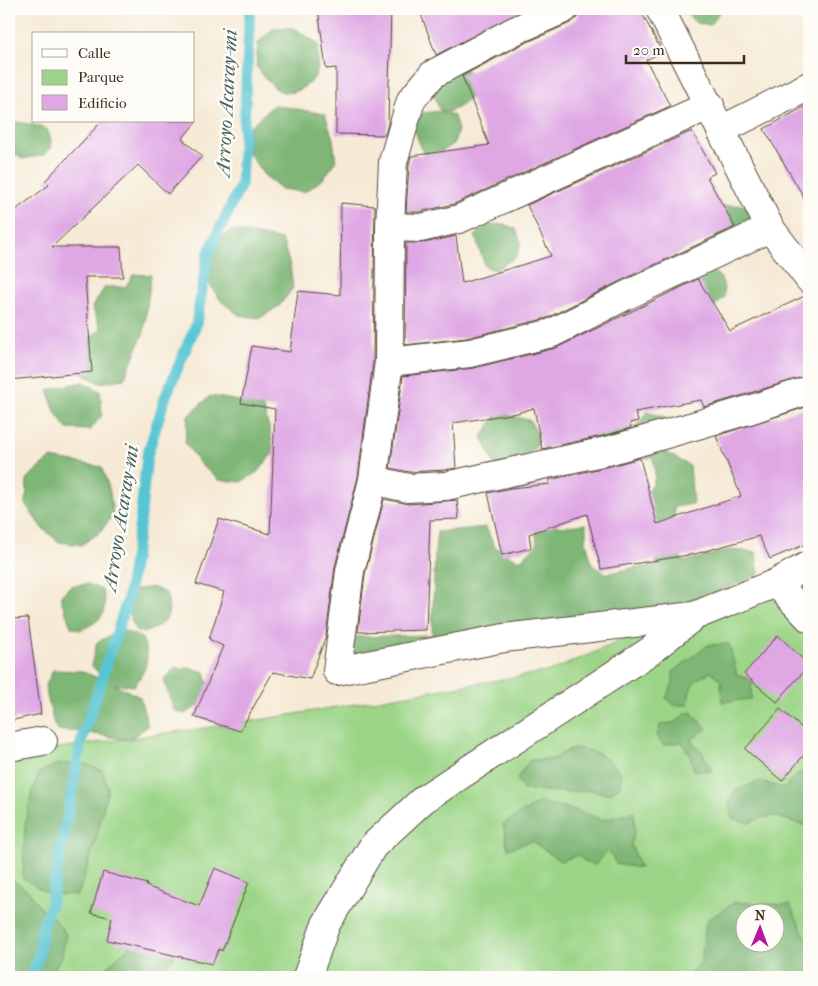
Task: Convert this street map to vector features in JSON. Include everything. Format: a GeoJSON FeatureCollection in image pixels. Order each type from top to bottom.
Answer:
{"type":"FeatureCollection","features":[{"type":"Feature","properties":{"kind":"street"},"geometry":{"type":"LineString","coordinates":[[564,9],[514,31],[434,74],[411,100],[393,162],[390,227],[389,362],[373,480],[350,571],[337,671],[504,638],[694,616],[776,583],[809,566]]}},
{"type":"Feature","properties":{"kind":"street"},"geometry":{"type":"LineString","coordinates":[[660,9],[710,105],[770,228],[809,279]]}},
{"type":"Feature","properties":{"kind":"street"},"geometry":{"type":"LineString","coordinates":[[721,130],[809,86]]}},
{"type":"Feature","properties":{"kind":"street"},"geometry":{"type":"LineString","coordinates":[[390,227],[421,228],[459,219],[710,105]]}},
{"type":"Feature","properties":{"kind":"street"},"geometry":{"type":"LineString","coordinates":[[389,362],[470,353],[552,332],[770,228]]}},
{"type":"Feature","properties":{"kind":"street"},"geometry":{"type":"LineString","coordinates":[[373,480],[408,488],[446,486],[611,450],[752,409],[809,390]]}},
{"type":"Feature","properties":{"kind":"street"},"geometry":{"type":"LineString","coordinates":[[776,583],[809,618]]}},
{"type":"Feature","properties":{"kind":"street"},"geometry":{"type":"LineString","coordinates":[[307,977],[326,924],[373,846],[379,840],[424,799],[650,651],[694,616]]}},
{"type":"Feature","properties":{"kind":"street"},"geometry":{"type":"LineString","coordinates":[[9,747],[43,741]]}},
{"type":"Feature","properties":{"kind":"green space"},"geometry":{"type":"Polygon","coordinates":[[[682,9],[722,9],[710,25],[696,23],[682,9]]]}},
{"type":"Feature","properties":{"kind":"green space"},"geometry":{"type":"Polygon","coordinates":[[[274,28],[294,28],[318,44],[317,71],[309,83],[297,91],[290,93],[277,89],[256,66],[258,43],[274,28]]]}},
{"type":"Feature","properties":{"kind":"green space"},"geometry":{"type":"Polygon","coordinates":[[[456,66],[469,71],[472,92],[462,105],[448,112],[439,109],[433,92],[456,66]]]}},
{"type":"Feature","properties":{"kind":"green space"},"geometry":{"type":"Polygon","coordinates":[[[274,105],[325,114],[333,139],[336,162],[322,180],[304,192],[282,189],[264,175],[248,152],[250,126],[274,105]]]}},
{"type":"Feature","properties":{"kind":"green space"},"geometry":{"type":"Polygon","coordinates":[[[441,111],[454,116],[458,130],[454,143],[433,157],[423,153],[412,123],[423,113],[441,111]]]}},
{"type":"Feature","properties":{"kind":"green space"},"geometry":{"type":"Polygon","coordinates":[[[9,121],[47,129],[51,140],[50,149],[44,155],[22,159],[12,152],[9,155],[9,121]]]}},
{"type":"Feature","properties":{"kind":"green space"},"geometry":{"type":"Polygon","coordinates":[[[742,205],[757,210],[765,223],[722,256],[710,227],[723,206],[742,205]]]}},
{"type":"Feature","properties":{"kind":"green space"},"geometry":{"type":"Polygon","coordinates":[[[503,224],[516,229],[521,243],[517,256],[495,270],[485,266],[475,236],[485,226],[503,224]]]}},
{"type":"Feature","properties":{"kind":"green space"},"geometry":{"type":"Polygon","coordinates":[[[231,230],[282,240],[290,265],[293,288],[279,306],[260,318],[239,315],[221,301],[205,278],[207,251],[231,230]]]}},
{"type":"Feature","properties":{"kind":"green space"},"geometry":{"type":"Polygon","coordinates":[[[701,267],[712,271],[720,277],[724,298],[701,317],[682,318],[670,289],[701,267]]]}},
{"type":"Feature","properties":{"kind":"green space"},"geometry":{"type":"Polygon","coordinates":[[[134,274],[151,275],[144,332],[124,379],[99,383],[82,373],[79,346],[101,329],[92,307],[105,287],[125,287],[134,274]]]}},
{"type":"Feature","properties":{"kind":"green space"},"geometry":{"type":"Polygon","coordinates":[[[83,382],[100,391],[102,415],[90,430],[67,429],[55,412],[48,390],[83,382]]]}},
{"type":"Feature","properties":{"kind":"green space"},"geometry":{"type":"Polygon","coordinates":[[[210,396],[262,405],[270,430],[273,453],[259,471],[241,482],[219,480],[201,465],[185,443],[188,416],[210,396]]]}},
{"type":"Feature","properties":{"kind":"green space"},"geometry":{"type":"Polygon","coordinates":[[[647,412],[664,417],[660,449],[690,466],[693,504],[674,507],[675,544],[683,562],[730,550],[756,552],[759,574],[675,611],[360,657],[352,651],[352,637],[432,635],[437,532],[486,527],[494,546],[519,561],[537,545],[532,486],[539,485],[545,496],[545,514],[559,527],[586,524],[586,541],[592,565],[607,574],[632,568],[657,566],[642,497],[651,488],[654,479],[655,469],[652,456],[649,459],[625,456],[586,441],[585,434],[632,428],[637,425],[647,412]]]}},
{"type":"Feature","properties":{"kind":"green space"},"geometry":{"type":"Polygon","coordinates":[[[508,415],[529,420],[538,433],[537,446],[514,466],[495,466],[482,437],[496,416],[508,415]]]}},
{"type":"Feature","properties":{"kind":"green space"},"geometry":{"type":"Polygon","coordinates":[[[51,458],[102,467],[110,492],[113,515],[99,533],[81,545],[59,542],[41,527],[26,505],[27,478],[51,458]]]}},
{"type":"Feature","properties":{"kind":"green space"},"geometry":{"type":"Polygon","coordinates":[[[809,559],[809,977],[9,977],[9,755],[253,721],[551,671],[809,559]]]}},
{"type":"Feature","properties":{"kind":"green space"},"geometry":{"type":"Polygon","coordinates":[[[88,584],[102,590],[105,605],[102,615],[94,623],[80,630],[71,627],[60,597],[70,586],[88,584]]]}},
{"type":"Feature","properties":{"kind":"green space"},"geometry":{"type":"Polygon","coordinates":[[[152,587],[166,593],[169,608],[168,614],[162,623],[144,633],[135,630],[124,600],[134,590],[152,587]]]}},
{"type":"Feature","properties":{"kind":"green space"},"geometry":{"type":"Polygon","coordinates":[[[122,630],[142,638],[147,658],[145,668],[134,686],[114,684],[140,697],[148,726],[129,740],[83,732],[58,730],[54,725],[45,687],[53,670],[82,671],[107,682],[91,665],[97,642],[122,630]]]}},
{"type":"Feature","properties":{"kind":"green space"},"geometry":{"type":"Polygon","coordinates":[[[729,644],[737,675],[752,680],[751,699],[722,702],[721,681],[712,672],[696,680],[693,684],[688,705],[674,705],[666,698],[673,683],[673,672],[708,645],[729,644]]]}},
{"type":"Feature","properties":{"kind":"green space"},"geometry":{"type":"Polygon","coordinates":[[[191,668],[205,672],[208,688],[202,702],[184,714],[174,710],[164,680],[174,669],[191,668]]]}},
{"type":"Feature","properties":{"kind":"green space"},"geometry":{"type":"Polygon","coordinates":[[[692,712],[707,728],[691,740],[702,752],[712,771],[694,770],[690,755],[682,742],[663,745],[657,737],[660,725],[676,722],[684,714],[692,712]]]}},
{"type":"Feature","properties":{"kind":"green space"},"geometry":{"type":"Polygon","coordinates":[[[576,748],[601,755],[611,762],[621,773],[621,786],[609,794],[590,790],[572,792],[523,790],[517,778],[530,760],[554,759],[576,748]]]}},
{"type":"Feature","properties":{"kind":"green space"},"geometry":{"type":"Polygon","coordinates":[[[57,764],[86,764],[103,771],[108,789],[94,847],[78,895],[49,894],[23,878],[25,825],[32,792],[39,773],[57,764]]]}},
{"type":"Feature","properties":{"kind":"green space"},"geometry":{"type":"Polygon","coordinates":[[[805,769],[809,769],[809,827],[775,816],[760,818],[749,823],[732,818],[729,802],[736,790],[761,781],[785,789],[790,781],[805,769]]]}},
{"type":"Feature","properties":{"kind":"green space"},"geometry":{"type":"Polygon","coordinates":[[[540,802],[575,810],[603,820],[634,812],[635,829],[631,844],[640,868],[616,864],[608,849],[596,865],[585,862],[579,855],[560,861],[532,841],[508,849],[503,824],[540,802]]]}},
{"type":"Feature","properties":{"kind":"green space"},"geometry":{"type":"Polygon","coordinates":[[[9,877],[28,891],[42,910],[54,918],[66,934],[62,955],[50,977],[9,977],[9,877]]]}},
{"type":"Feature","properties":{"kind":"green space"},"geometry":{"type":"Polygon","coordinates":[[[735,902],[772,904],[736,904],[736,954],[786,954],[786,905],[790,905],[809,944],[809,977],[686,977],[701,963],[706,921],[735,902]]]}},
{"type":"Feature","properties":{"kind":"green space"},"geometry":{"type":"Polygon","coordinates":[[[171,941],[174,957],[160,970],[166,977],[96,977],[131,945],[171,941]]]}},
{"type":"Feature","properties":{"kind":"building"},"geometry":{"type":"Polygon","coordinates":[[[318,9],[391,9],[388,124],[385,135],[336,134],[336,68],[326,69],[318,9]]]}},
{"type":"Feature","properties":{"kind":"building"},"geometry":{"type":"Polygon","coordinates":[[[419,9],[526,9],[436,55],[419,9]]]}},
{"type":"Feature","properties":{"kind":"building"},"geometry":{"type":"Polygon","coordinates":[[[579,9],[640,9],[662,52],[646,60],[670,106],[454,204],[419,212],[406,212],[411,156],[489,145],[462,76],[521,45],[570,23],[577,18],[579,9]]]}},
{"type":"Feature","properties":{"kind":"building"},"geometry":{"type":"Polygon","coordinates":[[[809,104],[809,206],[764,129],[809,104]]]}},
{"type":"Feature","properties":{"kind":"building"},"geometry":{"type":"Polygon","coordinates":[[[197,121],[182,139],[202,156],[168,194],[138,165],[52,247],[121,247],[123,277],[85,277],[92,372],[9,380],[9,215],[49,185],[45,181],[101,122],[197,121]]]}},
{"type":"Feature","properties":{"kind":"building"},"geometry":{"type":"Polygon","coordinates":[[[692,131],[715,173],[707,177],[735,227],[547,318],[467,338],[405,345],[406,243],[424,243],[456,236],[462,283],[551,256],[527,205],[692,131]]]}},
{"type":"Feature","properties":{"kind":"building"},"geometry":{"type":"Polygon","coordinates":[[[341,203],[375,206],[373,361],[358,477],[335,567],[326,636],[310,679],[273,672],[240,731],[194,717],[223,646],[209,639],[224,592],[196,584],[219,519],[270,534],[275,409],[241,403],[252,346],[290,352],[298,291],[340,295],[341,203]]]}},
{"type":"Feature","properties":{"kind":"building"},"geometry":{"type":"Polygon","coordinates":[[[698,279],[730,331],[809,294],[809,375],[704,407],[701,400],[635,412],[638,421],[630,423],[631,428],[542,449],[534,408],[517,413],[453,423],[456,468],[409,472],[390,468],[403,376],[474,368],[556,348],[698,279]]]}},
{"type":"Feature","properties":{"kind":"building"},"geometry":{"type":"Polygon","coordinates":[[[809,406],[809,543],[770,559],[759,536],[695,554],[601,569],[587,514],[529,534],[531,548],[502,555],[488,493],[511,488],[550,484],[549,480],[640,458],[657,524],[741,496],[716,436],[809,406]]]}},
{"type":"Feature","properties":{"kind":"building"},"geometry":{"type":"Polygon","coordinates":[[[384,499],[409,504],[457,500],[459,519],[430,520],[426,630],[358,632],[365,574],[384,499]]]}},
{"type":"Feature","properties":{"kind":"building"},"geometry":{"type":"Polygon","coordinates":[[[28,618],[41,714],[9,721],[9,619],[28,618]]]}},
{"type":"Feature","properties":{"kind":"building"},"geometry":{"type":"Polygon","coordinates":[[[778,635],[809,665],[777,702],[744,674],[778,635]]]}},
{"type":"Feature","properties":{"kind":"building"},"geometry":{"type":"Polygon","coordinates":[[[780,709],[809,734],[809,749],[782,781],[745,749],[780,709]]]}},
{"type":"Feature","properties":{"kind":"building"},"geometry":{"type":"Polygon","coordinates":[[[215,868],[249,882],[222,951],[219,949],[212,964],[107,940],[112,918],[91,913],[103,872],[147,884],[146,886],[199,906],[215,868]]]}},
{"type":"Feature","properties":{"kind":"waterway","name":"Arroyo Acaray-mi"},"geometry":{"type":"LineString","coordinates":[[31,977],[39,955],[42,927],[50,907],[81,743],[128,598],[140,522],[147,456],[165,398],[196,325],[208,254],[241,185],[250,9]]}}]}
